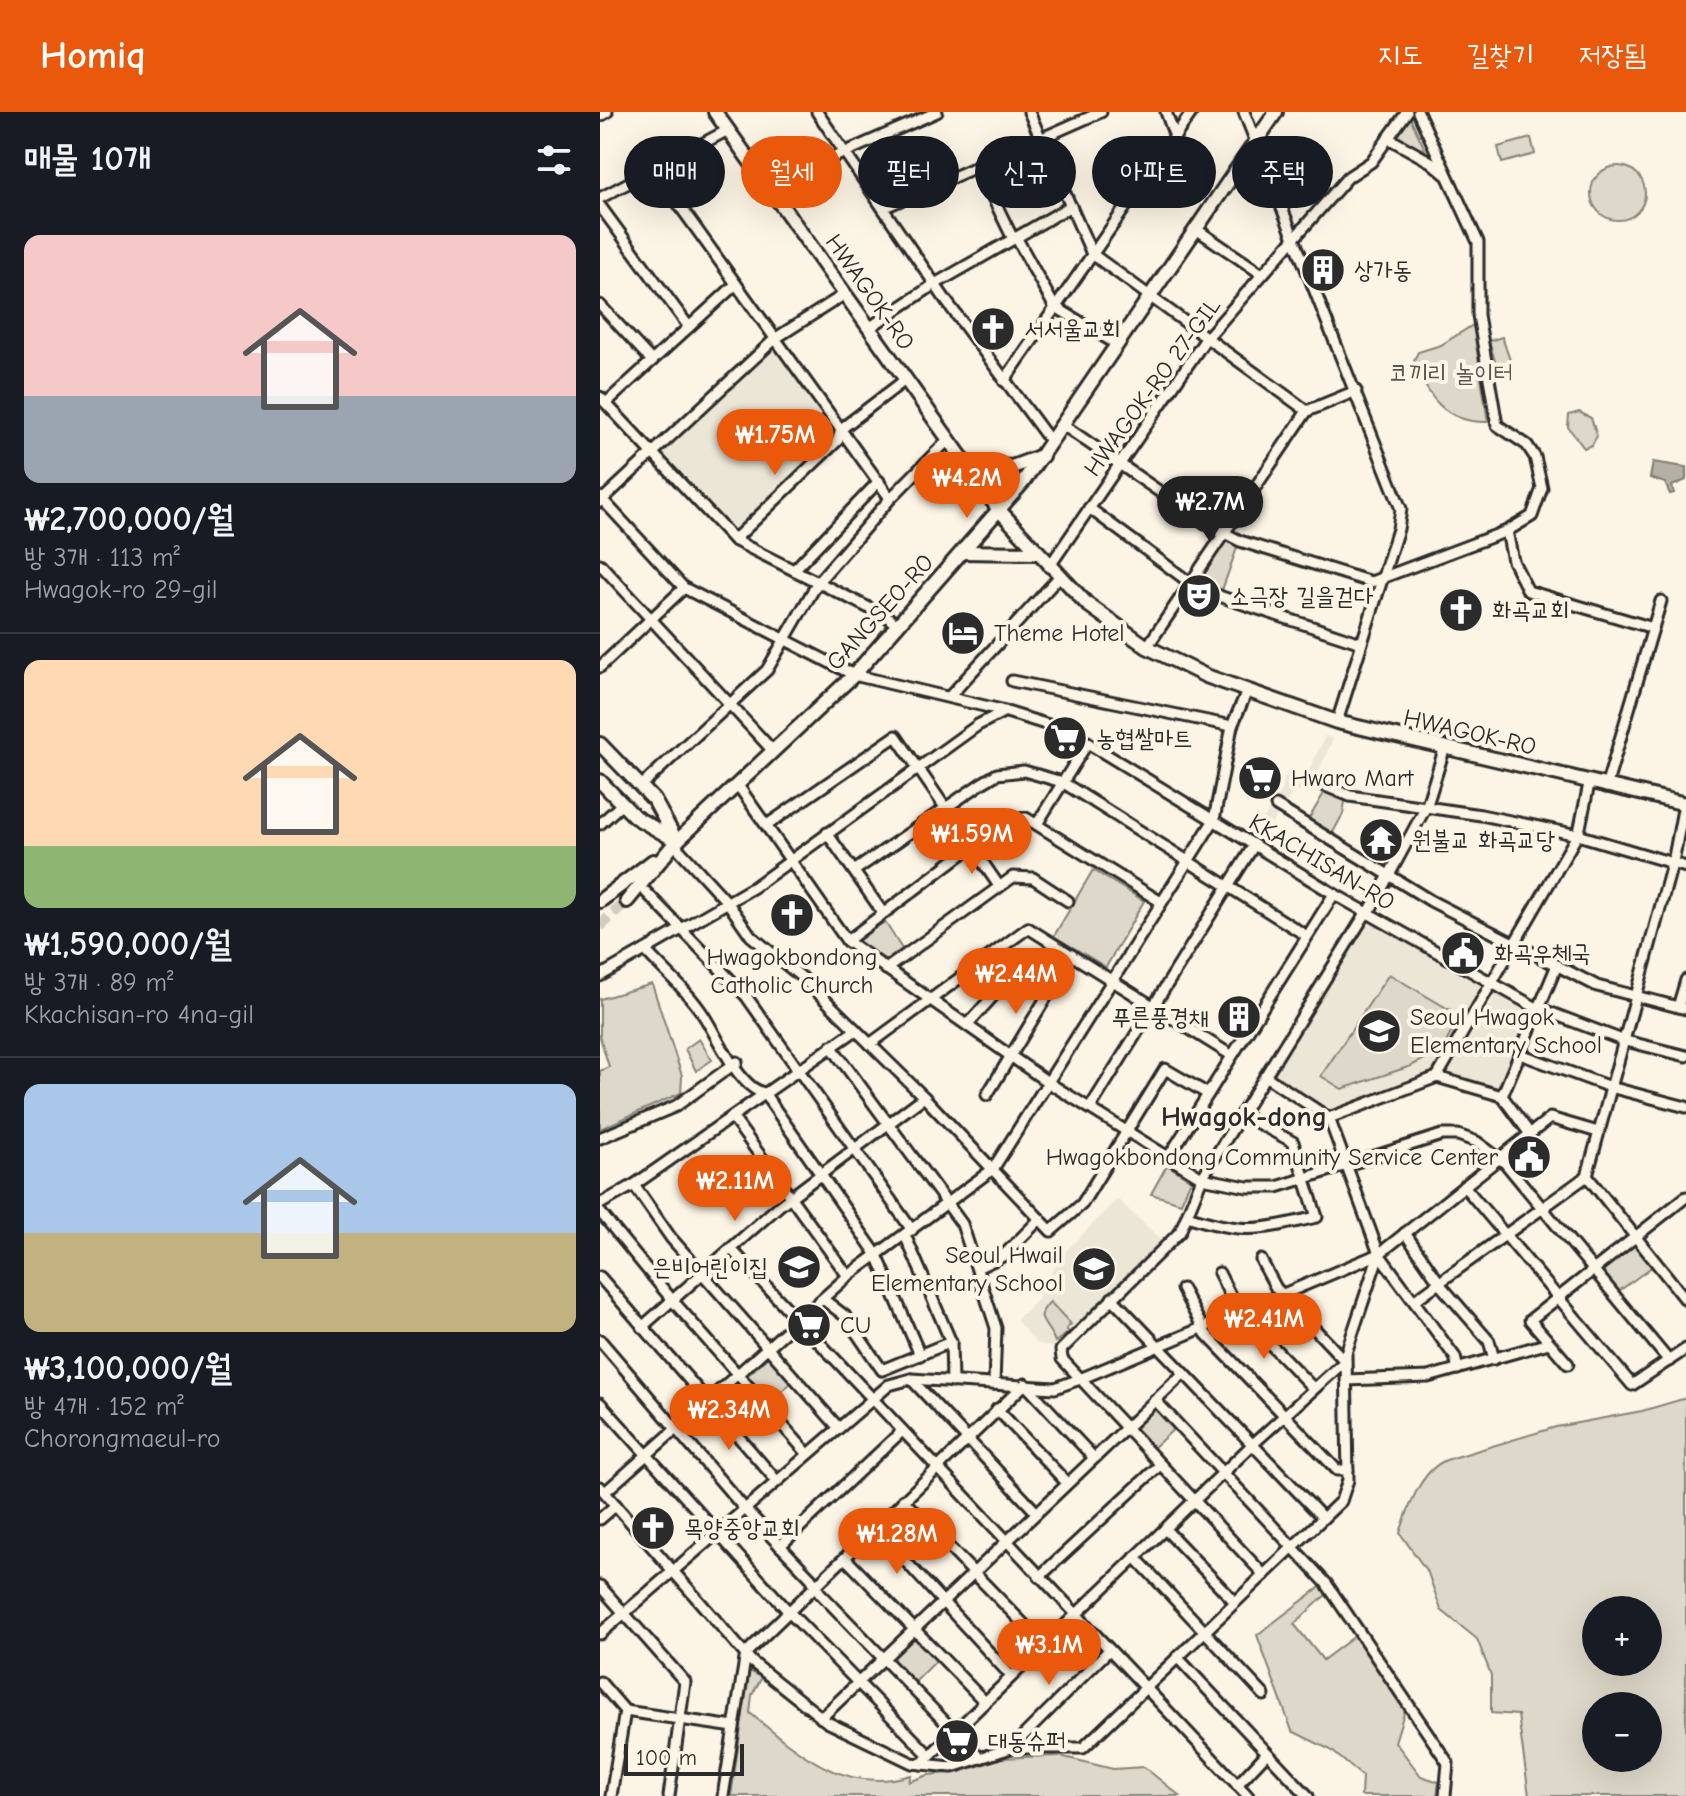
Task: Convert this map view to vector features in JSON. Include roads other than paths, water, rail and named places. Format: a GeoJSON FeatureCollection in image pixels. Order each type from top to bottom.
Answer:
{"type":"FeatureCollection","features":[{"type":"Feature","properties":{"kind":"main road","name":"HWAGOK-RO"},"geometry":{"type":"LineString","coordinates":[[715,112],[741,148]]}},
{"type":"Feature","properties":{"kind":"main road","name":"GANGSEO-RO"},"geometry":{"type":"LineString","coordinates":[[1260,136],[1276,112]]}},
{"type":"Feature","properties":{"kind":"main road","name":"GANGSEO-RO"},"geometry":{"type":"LineString","coordinates":[[627,901],[676,843],[854,675],[999,510],[1042,456],[1232,177]]}},
{"type":"Feature","properties":{"kind":"main road","name":"HWAGOK-RO"},"geometry":{"type":"LineString","coordinates":[[784,208],[999,510],[1049,567],[1087,604],[1147,647],[1206,676],[1337,722],[1444,750],[1685,804]]}},
{"type":"Feature","properties":{"kind":"main road"},"geometry":{"type":"LineString","coordinates":[[965,464],[1012,467],[1042,456]]}},
{"type":"Feature","properties":{"kind":"main road"},"geometry":{"type":"LineString","coordinates":[[963,552],[1036,553]]}},
{"type":"Feature","properties":{"kind":"main road"},"geometry":{"type":"LineString","coordinates":[[600,744],[654,800],[676,843]]}},
{"type":"Feature","properties":{"kind":"main road"},"geometry":{"type":"LineString","coordinates":[[600,781],[635,817],[676,843]]}},
{"type":"Feature","properties":{"kind":"main road","name":"GANGSEO-RO"},"geometry":{"type":"LineString","coordinates":[[600,901],[676,843]]}},
{"type":"Feature","properties":{"kind":"street"},"geometry":{"type":"LineString","coordinates":[[600,116],[607,112]]}},
{"type":"Feature","properties":{"kind":"street"},"geometry":{"type":"LineString","coordinates":[[817,112],[858,172]]}},
{"type":"Feature","properties":{"kind":"street"},"geometry":{"type":"LineString","coordinates":[[844,152],[937,112]]}},
{"type":"Feature","properties":{"kind":"street"},"geometry":{"type":"LineString","coordinates":[[1029,112],[1040,136]]}},
{"type":"Feature","properties":{"kind":"street"},"geometry":{"type":"LineString","coordinates":[[1046,136],[1101,112]]}},
{"type":"Feature","properties":{"kind":"street"},"geometry":{"type":"LineString","coordinates":[[1166,112],[1175,136]]}},
{"type":"Feature","properties":{"kind":"street"},"geometry":{"type":"LineString","coordinates":[[1176,136],[1192,112]]}},
{"type":"Feature","properties":{"kind":"street"},"geometry":{"type":"LineString","coordinates":[[1244,112],[1254,136]]}},
{"type":"Feature","properties":{"kind":"street","name":"HWAGOK-RO 27-GIL"},"geometry":{"type":"LineString","coordinates":[[1049,567],[1205,340],[1348,177],[1371,162],[1407,112]]}},
{"type":"Feature","properties":{"kind":"street"},"geometry":{"type":"LineString","coordinates":[[1063,425],[1224,533],[1240,541],[1371,582],[1507,531],[1532,516],[1542,488],[1535,457],[1527,445],[1497,425],[1478,315],[1478,242],[1418,112]]}},
{"type":"Feature","properties":{"kind":"street"},"geometry":{"type":"LineString","coordinates":[[717,136],[728,130]]}},
{"type":"Feature","properties":{"kind":"street"},"geometry":{"type":"LineString","coordinates":[[1388,138],[1431,162],[1450,180]]}},
{"type":"Feature","properties":{"kind":"street"},"geometry":{"type":"LineString","coordinates":[[600,198],[624,186]]}},
{"type":"Feature","properties":{"kind":"street"},"geometry":{"type":"LineString","coordinates":[[600,206],[689,327]]}},
{"type":"Feature","properties":{"kind":"street"},"geometry":{"type":"LineString","coordinates":[[681,208],[890,498]]}},
{"type":"Feature","properties":{"kind":"street"},"geometry":{"type":"LineString","coordinates":[[883,208],[1004,381],[1051,442]]}},
{"type":"Feature","properties":{"kind":"street"},"geometry":{"type":"LineString","coordinates":[[999,208],[1054,306],[1118,345]]}},
{"type":"Feature","properties":{"kind":"street"},"geometry":{"type":"LineString","coordinates":[[869,328],[935,284],[1067,208]]}},
{"type":"Feature","properties":{"kind":"street"},"geometry":{"type":"LineString","coordinates":[[1072,208],[1092,254],[1205,340],[1307,411]]}},
{"type":"Feature","properties":{"kind":"street"},"geometry":{"type":"LineString","coordinates":[[1004,381],[1125,208]]}},
{"type":"Feature","properties":{"kind":"street"},"geometry":{"type":"LineString","coordinates":[[1283,208],[1401,509],[1398,529],[1337,722]]}},
{"type":"Feature","properties":{"kind":"street"},"geometry":{"type":"LineString","coordinates":[[1196,229],[1262,274]]}},
{"type":"Feature","properties":{"kind":"street"},"geometry":{"type":"LineString","coordinates":[[736,284],[652,361],[603,400],[734,540],[889,618],[898,627]]}},
{"type":"Feature","properties":{"kind":"street"},"geometry":{"type":"LineString","coordinates":[[600,667],[684,588],[601,499],[776,338],[845,294]]}},
{"type":"Feature","properties":{"kind":"street"},"geometry":{"type":"LineString","coordinates":[[600,305],[652,361]]}},
{"type":"Feature","properties":{"kind":"street","name":"HWAGOK-RO"},"geometry":{"type":"LineString","coordinates":[[734,540],[838,440],[841,429],[905,380]]}},
{"type":"Feature","properties":{"kind":"street"},"geometry":{"type":"LineString","coordinates":[[1147,647],[1307,411],[1356,391]]}},
{"type":"Feature","properties":{"kind":"street"},"geometry":{"type":"LineString","coordinates":[[641,786],[767,670],[818,582],[890,498],[948,440]]}},
{"type":"Feature","properties":{"kind":"street"},"geometry":{"type":"LineString","coordinates":[[794,570],[879,481]]}},
{"type":"Feature","properties":{"kind":"street"},"geometry":{"type":"LineString","coordinates":[[1089,508],[1189,582],[1222,597],[1361,643]]}},
{"type":"Feature","properties":{"kind":"street"},"geometry":{"type":"LineString","coordinates":[[1507,531],[1513,561],[1528,591],[1653,628]]}},
{"type":"Feature","properties":{"kind":"street"},"geometry":{"type":"LineString","coordinates":[[600,564],[728,706],[773,751]]}},
{"type":"Feature","properties":{"kind":"street"},"geometry":{"type":"LineString","coordinates":[[949,697],[1059,577]]}},
{"type":"Feature","properties":{"kind":"street","name":"KKACHISAN-RO"},"geometry":{"type":"LineString","coordinates":[[684,588],[854,675],[1005,711],[1068,731],[1367,914],[1539,1008],[1622,1040],[1686,1056]]}},
{"type":"Feature","properties":{"kind":"street"},"geometry":{"type":"LineString","coordinates":[[1606,787],[1661,601]]}},
{"type":"Feature","properties":{"kind":"street"},"geometry":{"type":"LineString","coordinates":[[1012,681],[1232,726]]}},
{"type":"Feature","properties":{"kind":"street"},"geometry":{"type":"LineString","coordinates":[[1247,691],[1232,726],[1214,820],[993,1169],[848,1276],[647,1455],[602,1489],[746,1653],[769,1677],[821,1718],[912,1763],[952,1767],[1011,1748],[1083,1748],[1341,1501],[1348,1470],[1345,1361],[1379,1254]]}},
{"type":"Feature","properties":{"kind":"street"},"geometry":{"type":"LineString","coordinates":[[600,976],[728,903],[978,725],[1005,711]]}},
{"type":"Feature","properties":{"kind":"street"},"geometry":{"type":"LineString","coordinates":[[767,825],[896,736],[999,886]]}},
{"type":"Feature","properties":{"kind":"street"},"geometry":{"type":"LineString","coordinates":[[1037,824],[1088,742]]}},
{"type":"Feature","properties":{"kind":"street"},"geometry":{"type":"LineString","coordinates":[[1264,1575],[1080,1379],[1062,1359],[1061,1350],[1172,1242],[1187,1216],[1202,1178],[1390,876],[1427,805],[1444,750]]}},
{"type":"Feature","properties":{"kind":"street"},"geometry":{"type":"LineString","coordinates":[[854,871],[997,774],[1024,771],[1062,782],[1307,936]]}},
{"type":"Feature","properties":{"kind":"street"},"geometry":{"type":"LineString","coordinates":[[1311,780],[1350,796],[1427,805],[1578,835],[1686,867]]}},
{"type":"Feature","properties":{"kind":"street"},"geometry":{"type":"LineString","coordinates":[[737,784],[847,941],[1049,1083],[1168,1158],[1202,1178],[1247,1187],[1277,1187],[1442,1135],[1458,1135],[1477,1142],[1498,1159],[1542,1208],[1669,1361]]}},
{"type":"Feature","properties":{"kind":"street"},"geometry":{"type":"LineString","coordinates":[[1437,1077],[1494,984],[1578,835],[1589,784]]}},
{"type":"Feature","properties":{"kind":"street"},"geometry":{"type":"LineString","coordinates":[[600,824],[622,804]]}},
{"type":"Feature","properties":{"kind":"street"},"geometry":{"type":"LineString","coordinates":[[1415,1300],[1587,1176],[1672,863],[1685,804]]}},
{"type":"Feature","properties":{"kind":"street"},"geometry":{"type":"LineString","coordinates":[[1276,806],[1431,901],[1597,986],[1682,1008],[1686,980]]}},
{"type":"Feature","properties":{"kind":"street"},"geometry":{"type":"LineString","coordinates":[[847,941],[1010,820],[1026,818],[1161,902]]}},
{"type":"Feature","properties":{"kind":"street"},"geometry":{"type":"LineString","coordinates":[[827,833],[883,913]]}},
{"type":"Feature","properties":{"kind":"street"},"geometry":{"type":"LineString","coordinates":[[676,843],[728,903],[751,936],[805,980],[856,1030],[1051,1231],[1082,1204],[1165,1069],[1208,1094]]}},
{"type":"Feature","properties":{"kind":"street"},"geometry":{"type":"LineString","coordinates":[[1090,1108],[1254,845]]}},
{"type":"Feature","properties":{"kind":"street"},"geometry":{"type":"LineString","coordinates":[[886,969],[999,886],[1023,875],[1068,901]]}},
{"type":"Feature","properties":{"kind":"street"},"geometry":{"type":"LineString","coordinates":[[646,892],[746,996],[856,1148],[908,1232],[951,1342],[952,1382]]}},
{"type":"Feature","properties":{"kind":"street"},"geometry":{"type":"LineString","coordinates":[[1168,1158],[1334,894]]}},
{"type":"Feature","properties":{"kind":"street"},"geometry":{"type":"LineString","coordinates":[[870,1044],[928,998],[1028,928],[1231,1055]]}},
{"type":"Feature","properties":{"kind":"street"},"geometry":{"type":"LineString","coordinates":[[645,950],[704,1016],[756,1092],[764,1093],[822,1174],[877,1255],[920,1355]]}},
{"type":"Feature","properties":{"kind":"street"},"geometry":{"type":"LineString","coordinates":[[987,1095],[1072,955]]}},
{"type":"Feature","properties":{"kind":"street"},"geometry":{"type":"LineString","coordinates":[[1502,1096],[1557,965]]}},
{"type":"Feature","properties":{"kind":"street"},"geometry":{"type":"LineString","coordinates":[[967,1025],[1013,974],[1049,994]]}},
{"type":"Feature","properties":{"kind":"street"},"geometry":{"type":"LineString","coordinates":[[600,1204],[634,1185],[856,1030]]}},
{"type":"Feature","properties":{"kind":"street"},"geometry":{"type":"LineString","coordinates":[[831,1046],[962,1224],[996,1328],[994,1384]]}},
{"type":"Feature","properties":{"kind":"street"},"geometry":{"type":"LineString","coordinates":[[1520,1054],[1610,1087],[1686,1107]]}},
{"type":"Feature","properties":{"kind":"street"},"geometry":{"type":"LineString","coordinates":[[600,1138],[676,1106],[735,1063]]}},
{"type":"Feature","properties":{"kind":"street"},"geometry":{"type":"LineString","coordinates":[[1265,1076],[1329,1118],[1379,1254],[1455,1357],[1458,1369]]}},
{"type":"Feature","properties":{"kind":"street"},"geometry":{"type":"LineString","coordinates":[[1329,1118],[1437,1077],[1502,1096],[1530,1134]]}},
{"type":"Feature","properties":{"kind":"street"},"geometry":{"type":"LineString","coordinates":[[642,1327],[789,1198],[924,1097]]}},
{"type":"Feature","properties":{"kind":"street"},"geometry":{"type":"LineString","coordinates":[[1187,1216],[1222,1228],[1260,1230],[1317,1217],[1293,1142],[1241,1114]]}},
{"type":"Feature","properties":{"kind":"street"},"geometry":{"type":"LineString","coordinates":[[732,1117],[848,1276]]}},
{"type":"Feature","properties":{"kind":"street"},"geometry":{"type":"LineString","coordinates":[[600,1634],[837,1426],[889,1385],[911,1379],[1055,1388],[1379,1254],[1550,1118],[1598,1132]]}},
{"type":"Feature","properties":{"kind":"street"},"geometry":{"type":"LineString","coordinates":[[1587,1176],[1686,1300]]}},
{"type":"Feature","properties":{"kind":"street"},"geometry":{"type":"LineString","coordinates":[[634,1185],[671,1238],[837,1426]]}},
{"type":"Feature","properties":{"kind":"street"},"geometry":{"type":"LineString","coordinates":[[1464,1186],[1632,1385],[1686,1349]]}},
{"type":"Feature","properties":{"kind":"street"},"geometry":{"type":"LineString","coordinates":[[1568,1364],[1530,1320],[1686,1197]]}},
{"type":"Feature","properties":{"kind":"street"},"geometry":{"type":"LineString","coordinates":[[600,1212],[673,1301],[807,1453]]}},
{"type":"Feature","properties":{"kind":"street"},"geometry":{"type":"LineString","coordinates":[[977,1268],[1003,1256],[1040,1219]]}},
{"type":"Feature","properties":{"kind":"street"},"geometry":{"type":"LineString","coordinates":[[1405,1233],[1440,1282],[1489,1341],[1494,1359]]}},
{"type":"Feature","properties":{"kind":"street"},"geometry":{"type":"LineString","coordinates":[[731,1249],[1248,1796]]}},
{"type":"Feature","properties":{"kind":"street"},"geometry":{"type":"LineString","coordinates":[[1261,1260],[1281,1293],[1345,1361]]}},
{"type":"Feature","properties":{"kind":"street"},"geometry":{"type":"LineString","coordinates":[[1219,1273],[1238,1311],[1313,1388]]}},
{"type":"Feature","properties":{"kind":"street"},"geometry":{"type":"LineString","coordinates":[[600,1277],[776,1480]]}},
{"type":"Feature","properties":{"kind":"street"},"geometry":{"type":"LineString","coordinates":[[1182,1289],[1201,1327],[1337,1470],[1348,1470]]}},
{"type":"Feature","properties":{"kind":"street"},"geometry":{"type":"LineString","coordinates":[[1112,1298],[1323,1518]]}},
{"type":"Feature","properties":{"kind":"street"},"geometry":{"type":"LineString","coordinates":[[823,1299],[845,1316],[882,1370],[951,1342]]}},
{"type":"Feature","properties":{"kind":"street"},"geometry":{"type":"LineString","coordinates":[[600,1340],[744,1508],[979,1757]]}},
{"type":"Feature","properties":{"kind":"street"},"geometry":{"type":"LineString","coordinates":[[1346,1380],[1428,1377],[1549,1343]]}},
{"type":"Feature","properties":{"kind":"street"},"geometry":{"type":"LineString","coordinates":[[921,1764],[1253,1444],[1345,1361]]}},
{"type":"Feature","properties":{"kind":"street"},"geometry":{"type":"LineString","coordinates":[[821,1718],[1184,1373]]}},
{"type":"Feature","properties":{"kind":"street"},"geometry":{"type":"LineString","coordinates":[[911,1379],[1036,1512]]}},
{"type":"Feature","properties":{"kind":"street"},"geometry":{"type":"LineString","coordinates":[[723,1796],[746,1653],[935,1467],[1025,1384]]}},
{"type":"Feature","properties":{"kind":"street"},"geometry":{"type":"LineString","coordinates":[[1025,1384],[1094,1458]]}},
{"type":"Feature","properties":{"kind":"street"},"geometry":{"type":"LineString","coordinates":[[1155,1400],[1326,1583],[1448,1763],[1445,1796]]}},
{"type":"Feature","properties":{"kind":"street"},"geometry":{"type":"LineString","coordinates":[[600,1403],[789,1612],[929,1755]]}},
{"type":"Feature","properties":{"kind":"street"},"geometry":{"type":"LineString","coordinates":[[997,1409],[1067,1483]]}},
{"type":"Feature","properties":{"kind":"street"},"geometry":{"type":"LineString","coordinates":[[780,1546],[901,1432]]}},
{"type":"Feature","properties":{"kind":"street"},"geometry":{"type":"LineString","coordinates":[[1039,1577],[1160,1465]]}},
{"type":"Feature","properties":{"kind":"street"},"geometry":{"type":"LineString","coordinates":[[903,1500],[1044,1645]]}},
{"type":"Feature","properties":{"kind":"street"},"geometry":{"type":"LineString","coordinates":[[600,1519],[616,1505]]}},
{"type":"Feature","properties":{"kind":"street"},"geometry":{"type":"LineString","coordinates":[[875,1528],[1011,1676]]}},
{"type":"Feature","properties":{"kind":"street"},"geometry":{"type":"LineString","coordinates":[[1165,1529],[1235,1602]]}},
{"type":"Feature","properties":{"kind":"street"},"geometry":{"type":"LineString","coordinates":[[1135,1557],[1264,1695]]}},
{"type":"Feature","properties":{"kind":"street"},"geometry":{"type":"LineString","coordinates":[[845,1558],[984,1701]]}},
{"type":"Feature","properties":{"kind":"street"},"geometry":{"type":"LineString","coordinates":[[600,1586],[685,1682],[669,1796]]}},
{"type":"Feature","properties":{"kind":"street"},"geometry":{"type":"LineString","coordinates":[[1011,1748],[1109,1650]]}},
{"type":"Feature","properties":{"kind":"street"},"geometry":{"type":"LineString","coordinates":[[1177,1657],[1308,1796]]}},
{"type":"Feature","properties":{"kind":"street"},"geometry":{"type":"LineString","coordinates":[[600,1682],[625,1711],[734,1727]]}},
{"type":"Feature","properties":{"kind":"street"},"geometry":{"type":"LineString","coordinates":[[611,1796],[625,1711]]}},
{"type":"Feature","properties":{"kind":"street"},"geometry":{"type":"LineString","coordinates":[[1237,1785],[1267,1753]]}},
{"type":"Feature","properties":{"kind":"tunnel"},"geometry":{"type":"LineString","coordinates":[[600,926],[627,901]]}},
{"type":"Feature","properties":{"kind":"place","name":"상가동"},"geometry":{"type":"Point","coordinates":[1323,270]}},
{"type":"Feature","properties":{"kind":"place","name":"서서울교회"},"geometry":{"type":"Point","coordinates":[993,329]}},
{"type":"Feature","properties":{"kind":"place","name":"소극장 길을걷다"},"geometry":{"type":"Point","coordinates":[1199,596]}},
{"type":"Feature","properties":{"kind":"place","name":"화곡교회"},"geometry":{"type":"Point","coordinates":[1461,610]}},
{"type":"Feature","properties":{"kind":"place","name":"Theme Hotel"},"geometry":{"type":"Point","coordinates":[963,633]}},
{"type":"Feature","properties":{"kind":"place","name":"농협쌀마트"},"geometry":{"type":"Point","coordinates":[1065,738]}},
{"type":"Feature","properties":{"kind":"place","name":"Hwaro Mart"},"geometry":{"type":"Point","coordinates":[1260,778]}},
{"type":"Feature","properties":{"kind":"place","name":"원불교 화곡교당"},"geometry":{"type":"Point","coordinates":[1381,840]}},
{"type":"Feature","properties":{"kind":"place","name":"Hwagokbondong Catholic Church"},"geometry":{"type":"Point","coordinates":[792,915]}},
{"type":"Feature","properties":{"kind":"place","name":"화곡우체국"},"geometry":{"type":"Point","coordinates":[1463,953]}},
{"type":"Feature","properties":{"kind":"place","name":"푸른풍경채"},"geometry":{"type":"Point","coordinates":[1239,1017]}},
{"type":"Feature","properties":{"kind":"place","name":"Seoul Hwagok Elementary School"},"geometry":{"type":"Point","coordinates":[1379,1031]}},
{"type":"Feature","properties":{"kind":"place","name":"Hwagokbondong Community Service Center"},"geometry":{"type":"Point","coordinates":[1529,1157]}},
{"type":"Feature","properties":{"kind":"place","name":"은비어린이집"},"geometry":{"type":"Point","coordinates":[799,1267]}},
{"type":"Feature","properties":{"kind":"place","name":"Seoul Hwail Elementary School"},"geometry":{"type":"Point","coordinates":[1094,1269]}},
{"type":"Feature","properties":{"kind":"place","name":"CU"},"geometry":{"type":"Point","coordinates":[809,1325]}},
{"type":"Feature","properties":{"kind":"place","name":"목양중앙교회"},"geometry":{"type":"Point","coordinates":[653,1528]}},
{"type":"Feature","properties":{"kind":"place","name":"대동슈퍼"},"geometry":{"type":"Point","coordinates":[957,1741]}},
{"type":"Feature","properties":{"kind":"district","name":"Hwagok-dong"},"geometry":{"type":"Point","coordinates":[1244,1116]}},
{"type":"Feature","properties":{"kind":"park label","name":"코끼리 놀이터"},"geometry":{"type":"Point","coordinates":[1451,373]}}]}
